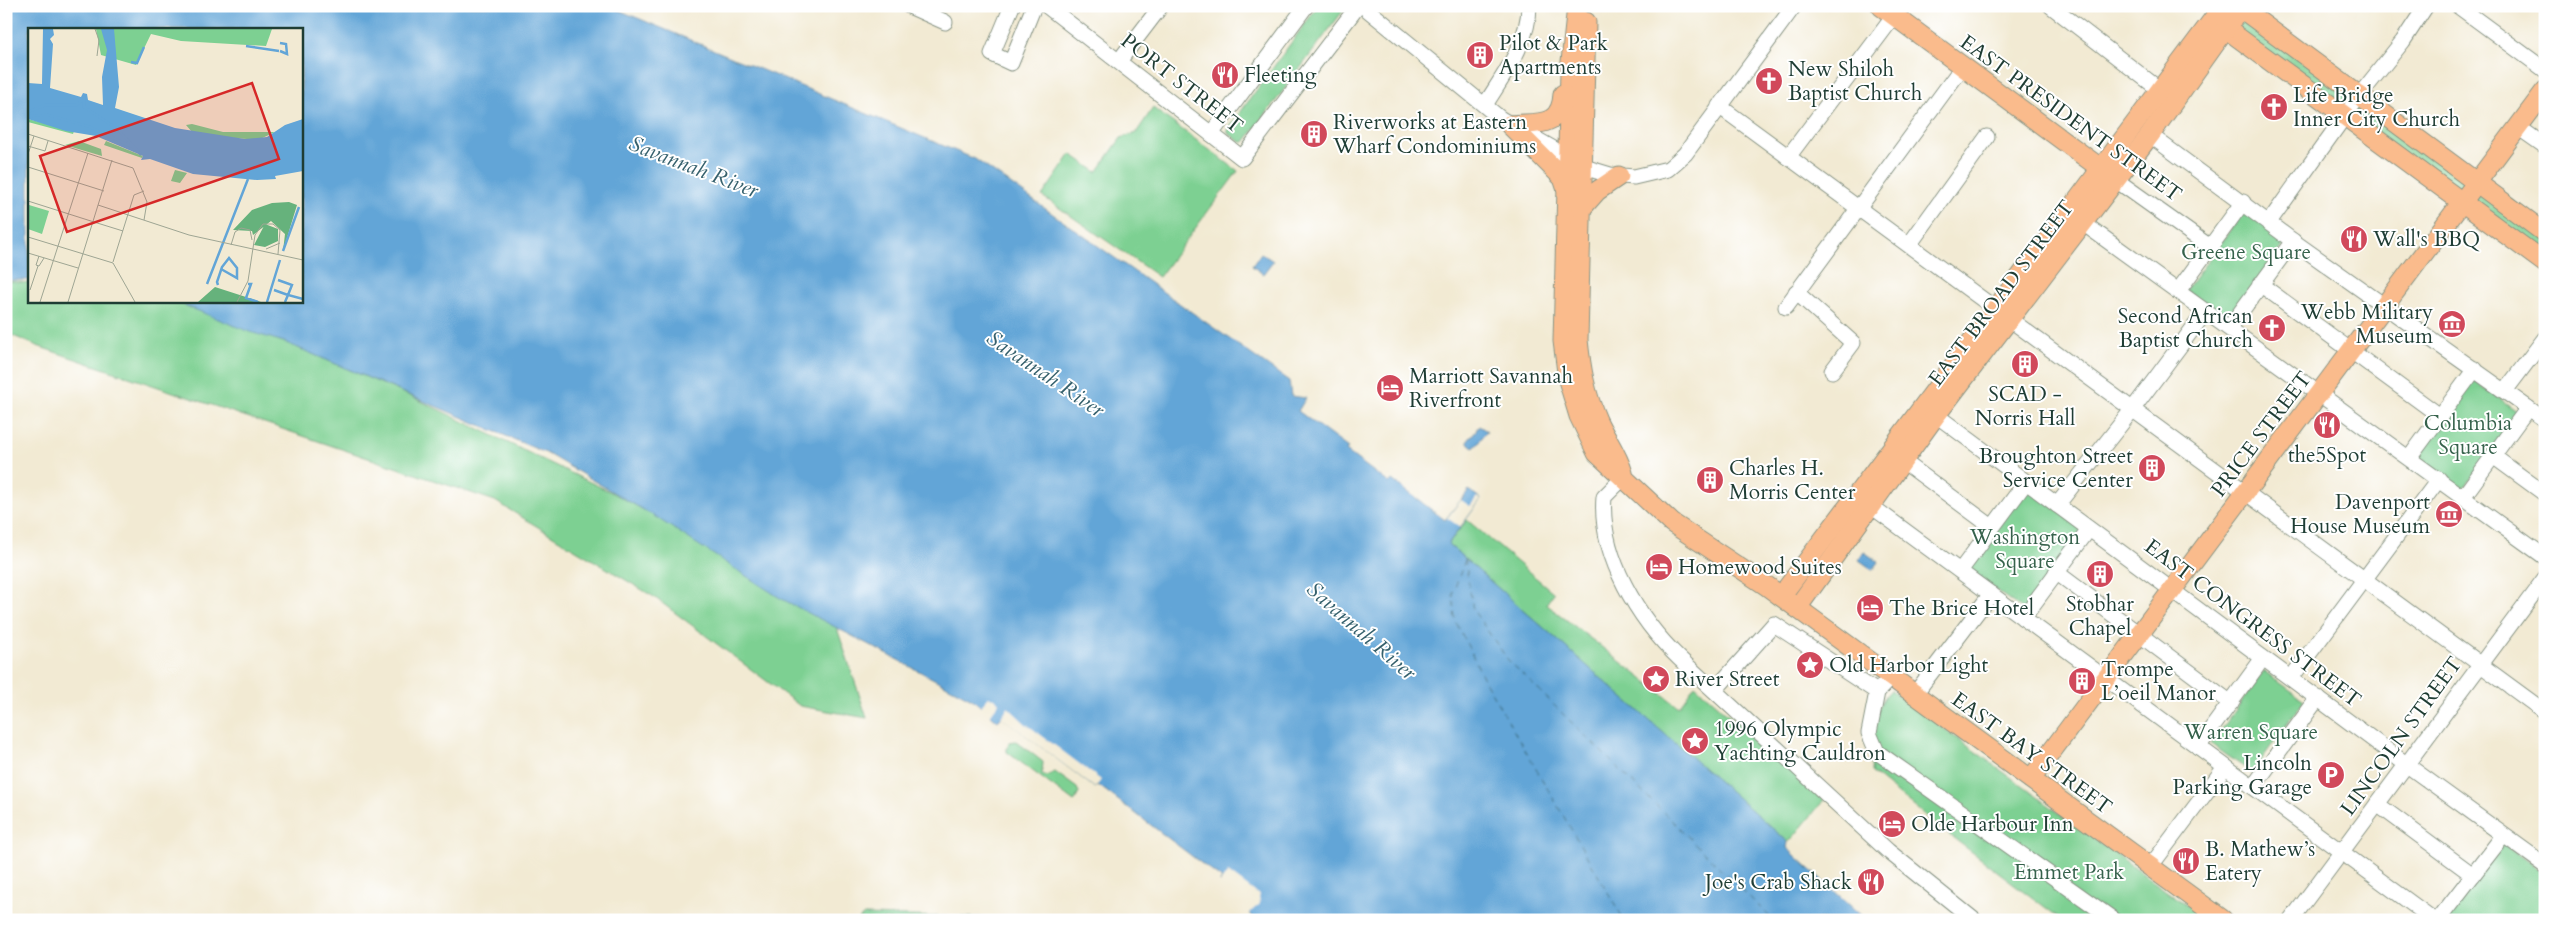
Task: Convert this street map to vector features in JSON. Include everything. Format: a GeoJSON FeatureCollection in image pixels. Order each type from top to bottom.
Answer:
{"type":"FeatureCollection","features":[{"type":"Feature","properties":{"kind":"main road"},"geometry":{"type":"LineString","coordinates":[[1575,160],[1588,6]]}},
{"type":"Feature","properties":{"kind":"main road","name":"EAST PRESIDENT STREET"},"geometry":{"type":"LineString","coordinates":[[1885,9],[2116,180]]}},
{"type":"Feature","properties":{"kind":"main road"},"geometry":{"type":"LineString","coordinates":[[2229,11],[2358,96],[2545,233]]}},
{"type":"Feature","properties":{"kind":"main road"},"geometry":{"type":"LineString","coordinates":[[2229,11],[2344,116],[2545,263]]}},
{"type":"Feature","properties":{"kind":"main road","name":"EAST BROAD STREET"},"geometry":{"type":"LineString","coordinates":[[1897,456],[1936,415],[2101,168],[2160,90],[2229,11]]}},
{"type":"Feature","properties":{"kind":"main road","name":"EAST BROAD STREET"},"geometry":{"type":"LineString","coordinates":[[1797,608],[1864,500],[2002,314],[2083,223],[2116,180],[2150,134],[2229,11]]}},
{"type":"Feature","properties":{"kind":"main road"},"geometry":{"type":"LineString","coordinates":[[1575,15],[1575,160],[1581,209],[1578,340],[1582,377],[1598,422],[1618,458],[1624,477]]}},
{"type":"Feature","properties":{"kind":"main road"},"geometry":{"type":"LineString","coordinates":[[1510,125],[1541,123],[1558,115],[1562,107],[1564,57],[1575,15]]}},
{"type":"Feature","properties":{"kind":"main road","name":"PRICE STREET"},"geometry":{"type":"LineString","coordinates":[[2031,780],[2460,202],[2545,91]]}},
{"type":"Feature","properties":{"kind":"main road"},"geometry":{"type":"LineString","coordinates":[[1510,125],[1563,178],[1567,191]]}},
{"type":"Feature","properties":{"kind":"main road","name":"EAST BAY STREET"},"geometry":{"type":"LineString","coordinates":[[1575,160],[1567,191],[1563,341],[1568,380],[1579,416],[1597,453],[1672,523],[1774,591],[2223,920]]}},
{"type":"Feature","properties":{"kind":"main road"},"geometry":{"type":"LineString","coordinates":[[1581,209],[1597,191],[1619,176]]}},
{"type":"Feature","properties":{"kind":"main road","name":"EAST BROAD STREET"},"geometry":{"type":"LineString","coordinates":[[1774,591],[1864,500]]}},
{"type":"Feature","properties":{"kind":"street"},"geometry":{"type":"LineString","coordinates":[[909,6],[946,22]]}},
{"type":"Feature","properties":{"kind":"street"},"geometry":{"type":"LineString","coordinates":[[1012,6],[992,54],[1011,63],[1034,6]]}},
{"type":"Feature","properties":{"kind":"street","name":"PORT STREET"},"geometry":{"type":"LineString","coordinates":[[1047,6],[1242,158],[1358,6]]}},
{"type":"Feature","properties":{"kind":"street"},"geometry":{"type":"LineString","coordinates":[[1119,61],[1161,6]]}},
{"type":"Feature","properties":{"kind":"street"},"geometry":{"type":"LineString","coordinates":[[1211,134],[1306,6]]}},
{"type":"Feature","properties":{"kind":"street"},"geometry":{"type":"LineString","coordinates":[[1363,6],[1510,125],[1575,160],[1610,175],[1634,177],[1668,169],[1685,154],[1794,6]]}},
{"type":"Feature","properties":{"kind":"street"},"geometry":{"type":"LineString","coordinates":[[1485,106],[1524,35],[1529,20],[1529,6]]}},
{"type":"Feature","properties":{"kind":"street"},"geometry":{"type":"LineString","coordinates":[[2051,6],[2160,90]]}},
{"type":"Feature","properties":{"kind":"street"},"geometry":{"type":"LineString","coordinates":[[2269,222],[2358,96],[2403,41],[2426,6]]}},
{"type":"Feature","properties":{"kind":"street"},"geometry":{"type":"LineString","coordinates":[[2463,8],[2545,70]]}},
{"type":"Feature","properties":{"kind":"street"},"geometry":{"type":"LineString","coordinates":[[1788,157],[1885,9]]}},
{"type":"Feature","properties":{"kind":"street"},"geometry":{"type":"LineString","coordinates":[[1786,306],[1857,207],[1963,66]]}},
{"type":"Feature","properties":{"kind":"street"},"geometry":{"type":"LineString","coordinates":[[1719,106],[2545,712]]}},
{"type":"Feature","properties":{"kind":"street"},"geometry":{"type":"LineString","coordinates":[[2518,127],[2545,146]]}},
{"type":"Feature","properties":{"kind":"street"},"geometry":{"type":"LineString","coordinates":[[2150,134],[2293,241],[2545,420]]}},
{"type":"Feature","properties":{"kind":"street"},"geometry":{"type":"LineString","coordinates":[[1909,245],[1987,137]]}},
{"type":"Feature","properties":{"kind":"street","name":"EAST PRESIDENT STREET"},"geometry":{"type":"LineString","coordinates":[[2116,180],[2210,247]]}},
{"type":"Feature","properties":{"kind":"street"},"geometry":{"type":"LineString","coordinates":[[2178,291],[2243,202]]}},
{"type":"Feature","properties":{"kind":"street"},"geometry":{"type":"LineString","coordinates":[[2083,223],[2320,392],[2545,557]]}},
{"type":"Feature","properties":{"kind":"street"},"geometry":{"type":"LineString","coordinates":[[2229,328],[2293,241]]}},
{"type":"Feature","properties":{"kind":"street"},"geometry":{"type":"LineString","coordinates":[[2260,284],[2440,416]]}},
{"type":"Feature","properties":{"kind":"street"},"geometry":{"type":"LineString","coordinates":[[1796,292],[1853,344],[1832,371]]}},
{"type":"Feature","properties":{"kind":"street"},"geometry":{"type":"LineString","coordinates":[[2057,505],[2132,410],[2206,311]]}},
{"type":"Feature","properties":{"kind":"street"},"geometry":{"type":"LineString","coordinates":[[2505,391],[2545,338]]}},
{"type":"Feature","properties":{"kind":"street"},"geometry":{"type":"LineString","coordinates":[[2410,458],[2475,369]]}},
{"type":"Feature","properties":{"kind":"street"},"geometry":{"type":"LineString","coordinates":[[2463,497],[2528,408]]}},
{"type":"Feature","properties":{"kind":"street","name":"EAST CONGRESS STREET"},"geometry":{"type":"LineString","coordinates":[[1936,415],[2406,765],[2545,865]]}},
{"type":"Feature","properties":{"kind":"street"},"geometry":{"type":"LineString","coordinates":[[1897,456],[1992,527]]}},
{"type":"Feature","properties":{"kind":"street"},"geometry":{"type":"LineString","coordinates":[[2493,456],[2545,494]]}},
{"type":"Feature","properties":{"kind":"street"},"geometry":{"type":"LineString","coordinates":[[1624,477],[1606,493],[1603,502],[1607,532],[1620,576],[1635,605],[1655,634],[1888,851],[1974,920]]}},
{"type":"Feature","properties":{"kind":"street"},"geometry":{"type":"LineString","coordinates":[[2291,678],[2439,479]]}},
{"type":"Feature","properties":{"kind":"street"},"geometry":{"type":"LineString","coordinates":[[1960,571],[2026,482]]}},
{"type":"Feature","properties":{"kind":"street"},"geometry":{"type":"LineString","coordinates":[[1864,500],[2434,920]]}},
{"type":"Feature","properties":{"kind":"street"},"geometry":{"type":"LineString","coordinates":[[2023,618],[2089,529]]}},
{"type":"Feature","properties":{"kind":"street"},"geometry":{"type":"LineString","coordinates":[[2056,572],[2231,703]]}},
{"type":"Feature","properties":{"kind":"street","name":"LINCOLN STREET"},"geometry":{"type":"LineString","coordinates":[[2291,920],[2545,578]]}},
{"type":"Feature","properties":{"kind":"street"},"geometry":{"type":"LineString","coordinates":[[1916,695],[1920,687],[1990,594]]}},
{"type":"Feature","properties":{"kind":"street"},"geometry":{"type":"LineString","coordinates":[[1715,690],[1774,624],[1877,692]]}},
{"type":"Feature","properties":{"kind":"street"},"geometry":{"type":"LineString","coordinates":[[2198,747],[2264,658]]}},
{"type":"Feature","properties":{"kind":"street"},"geometry":{"type":"LineString","coordinates":[[1891,677],[1877,692],[1869,733],[1877,752],[2114,920]]}},
{"type":"Feature","properties":{"kind":"street"},"geometry":{"type":"LineString","coordinates":[[2253,787],[2318,698]]}},
{"type":"Feature","properties":{"kind":"street"},"geometry":{"type":"LineString","coordinates":[[2150,867],[2225,767]]}},
{"type":"Feature","properties":{"kind":"street"},"geometry":{"type":"LineString","coordinates":[[2377,804],[2473,875]]}},
{"type":"Feature","properties":{"kind":"street"},"geometry":{"type":"LineString","coordinates":[[2438,920],[2503,836]]}},
{"type":"Feature","properties":{"kind":"green space"},"geometry":{"type":"Polygon","coordinates":[[[1318,6],[1346,7],[1245,142],[1240,142],[1228,133],[1228,129],[1318,6]]]}},
{"type":"Feature","properties":{"kind":"green space"},"geometry":{"type":"Polygon","coordinates":[[[2248,6],[2545,225],[2545,266],[2229,36],[2248,6]]]}},
{"type":"Feature","properties":{"kind":"green space"},"geometry":{"type":"Polygon","coordinates":[[[1153,108],[1238,171],[1159,277],[1042,196],[1071,154],[1097,172],[1121,138],[1136,133],[1153,108]]]}},
{"type":"Feature","properties":{"kind":"green space","name":"Greene Square"},"geometry":{"type":"Polygon","coordinates":[[[2245,210],[2287,241],[2228,321],[2186,290],[2245,210]]]}},
{"type":"Feature","properties":{"kind":"green space"},"geometry":{"type":"Polygon","coordinates":[[[6,281],[28,283],[28,302],[177,302],[294,346],[408,395],[617,495],[833,616],[867,718],[800,706],[654,597],[495,501],[40,347],[6,333],[6,281]]]}},
{"type":"Feature","properties":{"kind":"green space","name":"Columbia Square"},"geometry":{"type":"Polygon","coordinates":[[[2473,379],[2518,412],[2462,490],[2416,458],[2473,379]]]}},
{"type":"Feature","properties":{"kind":"green space","name":"Washington Square"},"geometry":{"type":"Polygon","coordinates":[[[2027,488],[2083,529],[2023,610],[1967,569],[2027,488]]]}},
{"type":"Feature","properties":{"kind":"green space"},"geometry":{"type":"Polygon","coordinates":[[[1467,520],[1554,593],[1546,604],[1679,707],[1695,685],[1824,800],[1791,840],[1788,842],[1448,544],[1467,520]]]}},
{"type":"Feature","properties":{"kind":"green space","name":"Warren Square"},"geometry":{"type":"Polygon","coordinates":[[[2264,671],[2304,700],[2252,773],[2211,744],[2264,671]]]}},
{"type":"Feature","properties":{"kind":"green space","name":"Emmet Park"},"geometry":{"type":"Polygon","coordinates":[[[1891,690],[2206,920],[2062,920],[1952,837],[1871,772],[1876,717],[1884,698],[1891,690]]]}},
{"type":"Feature","properties":{"kind":"green space"},"geometry":{"type":"Polygon","coordinates":[[[1016,741],[1043,762],[1042,774],[1046,776],[1055,772],[1077,788],[1079,793],[1074,802],[1007,752],[1010,742],[1016,741]]]}},
{"type":"Feature","properties":{"kind":"green space"},"geometry":{"type":"Polygon","coordinates":[[[2502,843],[2545,874],[2545,920],[2446,920],[2502,843]]]}},
{"type":"Feature","properties":{"kind":"green space"},"geometry":{"type":"Polygon","coordinates":[[[864,915],[994,918],[995,920],[858,920],[864,915]]]}},
{"type":"Feature","properties":{"kind":"green space"},"geometry":{"type":"Polygon","coordinates":[[[1030,916],[1129,920],[1031,920],[1030,916]]]}},
{"type":"Feature","properties":{"kind":"water","name":"Savannah River"},"geometry":{"type":"Polygon","coordinates":[[[6,6],[609,6],[975,159],[1289,381],[1291,396],[1306,398],[1298,411],[1348,448],[1346,451],[1389,483],[1392,480],[1445,520],[1469,490],[1481,499],[1448,544],[1788,842],[1787,848],[1866,920],[1256,920],[1232,897],[1220,882],[1222,879],[1098,785],[1095,788],[1002,717],[998,721],[972,699],[780,598],[654,516],[546,453],[284,342],[250,332],[176,302],[302,302],[302,28],[28,28],[28,280],[6,280],[6,6]]]}},
{"type":"Feature","properties":{"kind":"water"},"geometry":{"type":"Polygon","coordinates":[[[1261,253],[1273,261],[1263,274],[1252,266],[1261,253]]]}},
{"type":"Feature","properties":{"kind":"water"},"geometry":{"type":"Polygon","coordinates":[[[1479,426],[1487,431],[1474,448],[1467,442],[1479,426]]]}},
{"type":"Feature","properties":{"kind":"water"},"geometry":{"type":"Polygon","coordinates":[[[1864,552],[1879,562],[1873,570],[1859,560],[1864,552]]]}},
{"type":"Feature","properties":{"kind":"pier"},"geometry":{"type":"Polygon","coordinates":[[[1477,497],[1481,499],[1460,527],[1447,518],[1461,500],[1470,506],[1477,497]]]}},
{"type":"Feature","properties":{"kind":"pier"},"geometry":{"type":"Polygon","coordinates":[[[989,697],[995,698],[999,703],[989,717],[979,708],[989,697]]]}},
{"type":"Feature","properties":{"kind":"pier"},"geometry":{"type":"Polygon","coordinates":[[[1008,707],[1025,723],[1101,780],[1095,788],[1001,717],[1008,707]]]}},
{"type":"Feature","properties":{"kind":"pier"},"geometry":{"type":"Polygon","coordinates":[[[1228,872],[1259,895],[1260,904],[1248,914],[1230,899],[1219,884],[1228,872]]]}},
{"type":"Feature","properties":{"kind":"ferry route"},"geometry":{"type":"LineString","coordinates":[[1465,559],[1473,610],[1508,660],[1773,920]]}},
{"type":"Feature","properties":{"kind":"ferry route"},"geometry":{"type":"LineString","coordinates":[[1465,560],[1453,593],[1455,620],[1486,683],[1624,920]]}},
{"type":"Feature","properties":{"kind":"place","name":"Pilot & Park Apartments"},"geometry":{"type":"Point","coordinates":[1480,55]}},
{"type":"Feature","properties":{"kind":"place","name":"Fleeting"},"geometry":{"type":"Point","coordinates":[1225,75]}},
{"type":"Feature","properties":{"kind":"place","name":"New Shiloh Baptist Church"},"geometry":{"type":"Point","coordinates":[1769,81]}},
{"type":"Feature","properties":{"kind":"place","name":"Life Bridge Inner City Church"},"geometry":{"type":"Point","coordinates":[2274,107]}},
{"type":"Feature","properties":{"kind":"place","name":"Riverworks at Eastern Wharf Condominiums"},"geometry":{"type":"Point","coordinates":[1314,134]}},
{"type":"Feature","properties":{"kind":"place","name":"Wall's BBQ"},"geometry":{"type":"Point","coordinates":[2354,239]}},
{"type":"Feature","properties":{"kind":"place","name":"Webb Military Museum"},"geometry":{"type":"Point","coordinates":[2452,324]}},
{"type":"Feature","properties":{"kind":"place","name":"Second African Baptist Church"},"geometry":{"type":"Point","coordinates":[2272,328]}},
{"type":"Feature","properties":{"kind":"place","name":"SCAD - Norris Hall"},"geometry":{"type":"Point","coordinates":[2025,364]}},
{"type":"Feature","properties":{"kind":"place","name":"Marriott Savannah Riverfront"},"geometry":{"type":"Point","coordinates":[1390,388]}},
{"type":"Feature","properties":{"kind":"place","name":"the5Spot"},"geometry":{"type":"Point","coordinates":[2327,425]}},
{"type":"Feature","properties":{"kind":"place","name":"Broughton Street Service Center"},"geometry":{"type":"Point","coordinates":[2152,468]}},
{"type":"Feature","properties":{"kind":"place","name":"Charles H. Morris Center"},"geometry":{"type":"Point","coordinates":[1710,480]}},
{"type":"Feature","properties":{"kind":"place","name":"Davenport House Museum"},"geometry":{"type":"Point","coordinates":[2449,514]}},
{"type":"Feature","properties":{"kind":"place","name":"Homewood Suites"},"geometry":{"type":"Point","coordinates":[1659,567]}},
{"type":"Feature","properties":{"kind":"place","name":"Stobhar Chapel"},"geometry":{"type":"Point","coordinates":[2100,574]}},
{"type":"Feature","properties":{"kind":"place","name":"The Brice Hotel"},"geometry":{"type":"Point","coordinates":[1870,608]}},
{"type":"Feature","properties":{"kind":"place","name":"Old Harbor Light"},"geometry":{"type":"Point","coordinates":[1810,665]}},
{"type":"Feature","properties":{"kind":"place","name":"River Street"},"geometry":{"type":"Point","coordinates":[1656,679]}},
{"type":"Feature","properties":{"kind":"place","name":"Trompe L’oeil Manor"},"geometry":{"type":"Point","coordinates":[2082,681]}},
{"type":"Feature","properties":{"kind":"place","name":"1996 Olympic Yachting Cauldron"},"geometry":{"type":"Point","coordinates":[1695,741]}},
{"type":"Feature","properties":{"kind":"place","name":"Lincoln Parking Garage"},"geometry":{"type":"Point","coordinates":[2331,775]}},
{"type":"Feature","properties":{"kind":"place","name":"Olde Harbour Inn"},"geometry":{"type":"Point","coordinates":[1892,824]}},
{"type":"Feature","properties":{"kind":"place","name":"B. Mathew’s Eatery"},"geometry":{"type":"Point","coordinates":[2186,861]}},
{"type":"Feature","properties":{"kind":"place","name":"Joe's Crab Shack"},"geometry":{"type":"Point","coordinates":[1871,882]}}]}
